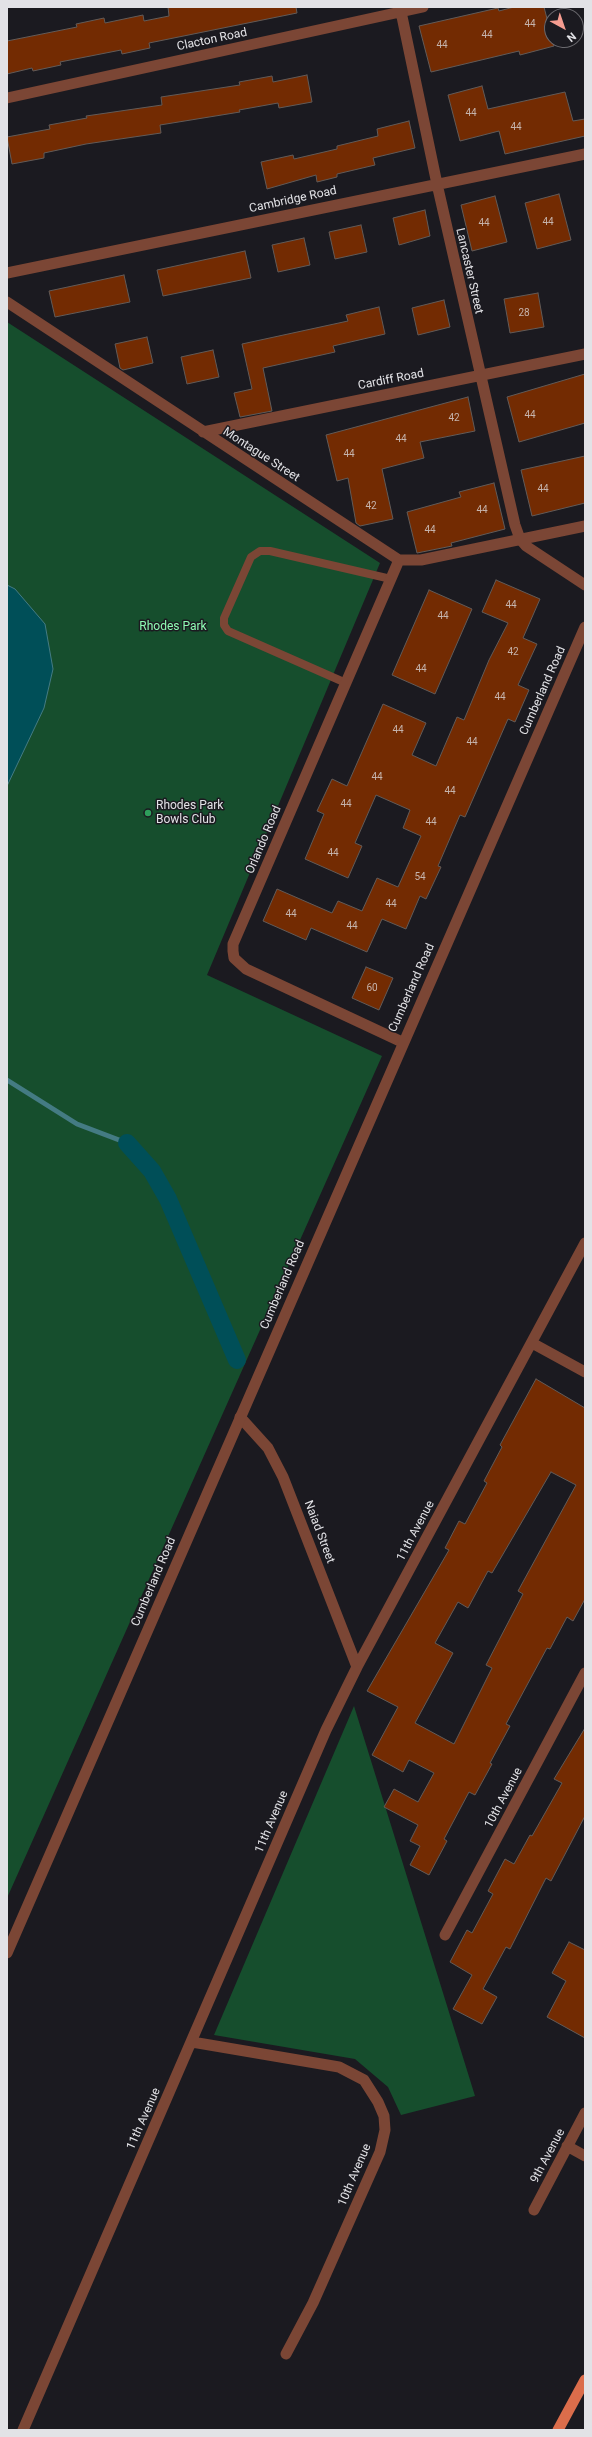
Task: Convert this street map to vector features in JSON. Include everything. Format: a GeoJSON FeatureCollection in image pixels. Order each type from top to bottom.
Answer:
{"type":"FeatureCollection","features":[{"type":"Feature","properties":{"kind":"main road"},"geometry":{"type":"LineString","coordinates":[[558,2430],[585,2380]]}},
{"type":"Feature","properties":{"kind":"street","name":"Clacton Road"},"geometry":{"type":"LineString","coordinates":[[7,98],[401,9],[423,7]]}},
{"type":"Feature","properties":{"kind":"street","name":"Lancaster Street"},"geometry":{"type":"LineString","coordinates":[[401,9],[436,184],[479,376],[520,539]]}},
{"type":"Feature","properties":{"kind":"street","name":"Cambridge Road"},"geometry":{"type":"LineString","coordinates":[[7,273],[585,154]]}},
{"type":"Feature","properties":{"kind":"street","name":"Montague Street"},"geometry":{"type":"LineString","coordinates":[[7,302],[399,560]]}},
{"type":"Feature","properties":{"kind":"street","name":"Cardiff Road"},"geometry":{"type":"LineString","coordinates":[[203,432],[585,354]]}},
{"type":"Feature","properties":{"kind":"street"},"geometry":{"type":"LineString","coordinates":[[399,560],[422,560],[585,526]]}},
{"type":"Feature","properties":{"kind":"street"},"geometry":{"type":"LineString","coordinates":[[520,539],[535,554],[585,585]]}},
{"type":"Feature","properties":{"kind":"street","name":"Orlando Road"},"geometry":{"type":"LineString","coordinates":[[399,560],[233,944],[234,958],[246,970],[402,1042]]}},
{"type":"Feature","properties":{"kind":"street","name":"Cumberland Road"},"geometry":{"type":"LineString","coordinates":[[7,1953],[10,1939],[585,627]]}},
{"type":"Feature","properties":{"kind":"street","name":"11th Avenue"},"geometry":{"type":"LineString","coordinates":[[23,2430],[326,1730],[357,1667],[585,1243]]}},
{"type":"Feature","properties":{"kind":"street"},"geometry":{"type":"LineString","coordinates":[[532,1343],[585,1372]]}},
{"type":"Feature","properties":{"kind":"street","name":"Naiad Street"},"geometry":{"type":"LineString","coordinates":[[240,1417],[268,1448],[283,1478],[357,1667]]}},
{"type":"Feature","properties":{"kind":"street","name":"10th Avenue"},"geometry":{"type":"LineString","coordinates":[[445,1935],[585,1673]]}},
{"type":"Feature","properties":{"kind":"street","name":"10th Avenue"},"geometry":{"type":"LineString","coordinates":[[192,2042],[339,2067],[364,2080],[378,2102],[384,2116],[385,2130],[380,2152],[313,2303],[286,2354]]}},
{"type":"Feature","properties":{"kind":"street","name":"9th Avenue"},"geometry":{"type":"LineString","coordinates":[[534,2210],[585,2113]]}},
{"type":"Feature","properties":{"kind":"street"},"geometry":{"type":"LineString","coordinates":[[567,2146],[585,2156]]}},
{"type":"Feature","properties":{"kind":"lane"},"geometry":{"type":"LineString","coordinates":[[346,683],[228,631],[224,625],[224,618],[251,557],[260,552],[270,551],[391,579]]}},
{"type":"Feature","properties":{"kind":"green space","name":"Rhodes Park"},"geometry":{"type":"Polygon","coordinates":[[[7,322],[380,563],[207,975],[382,1056],[7,1898],[7,322]]]}},
{"type":"Feature","properties":{"kind":"green space"},"geometry":{"type":"Polygon","coordinates":[[[354,1706],[475,2096],[401,2115],[388,2087],[355,2059],[214,2035],[354,1706]]]}},
{"type":"Feature","properties":{"kind":"water"},"geometry":{"type":"Polygon","coordinates":[[[7,585],[15,589],[45,624],[53,669],[44,708],[7,786],[7,585]]]}},
{"type":"Feature","properties":{"kind":"building"},"geometry":{"type":"Polygon","coordinates":[[[168,7],[296,7],[297,13],[149,43],[150,48],[122,54],[121,50],[60,62],[61,65],[33,71],[32,68],[7,74],[7,41],[77,27],[76,24],[104,18],[105,23],[143,15],[144,21],[169,16],[168,7]]]}},
{"type":"Feature","properties":{"kind":"building"},"geometry":{"type":"Polygon","coordinates":[[[514,7],[544,7],[544,48],[546,48],[520,55],[519,51],[431,72],[419,26],[498,8],[499,11],[514,7]]]}},
{"type":"Feature","properties":{"kind":"building"},"geometry":{"type":"Polygon","coordinates":[[[307,75],[312,102],[279,108],[278,103],[239,110],[240,112],[160,125],[161,133],[86,144],[44,153],[44,158],[12,164],[7,137],[50,129],[49,125],[87,118],[86,116],[162,105],[161,97],[240,85],[239,82],[272,76],[273,82],[307,75]]]}},
{"type":"Feature","properties":{"kind":"building"},"geometry":{"type":"Polygon","coordinates":[[[482,86],[488,109],[565,92],[573,121],[585,119],[585,136],[505,154],[499,131],[460,141],[448,95],[482,86]]]}},
{"type":"Feature","properties":{"kind":"building"},"geometry":{"type":"Polygon","coordinates":[[[409,121],[415,148],[373,158],[375,165],[337,174],[337,177],[317,182],[316,175],[267,189],[261,162],[293,155],[294,159],[337,149],[337,146],[378,136],[377,129],[409,121]]]}},
{"type":"Feature","properties":{"kind":"building"},"geometry":{"type":"Polygon","coordinates":[[[559,194],[571,240],[537,249],[525,203],[559,194]]]}},
{"type":"Feature","properties":{"kind":"building"},"geometry":{"type":"Polygon","coordinates":[[[495,196],[507,242],[472,251],[461,205],[495,196]]]}},
{"type":"Feature","properties":{"kind":"building"},"geometry":{"type":"Polygon","coordinates":[[[425,210],[430,236],[399,245],[393,218],[425,210]]]}},
{"type":"Feature","properties":{"kind":"building"},"geometry":{"type":"Polygon","coordinates":[[[361,225],[367,252],[335,259],[329,232],[361,225]]]}},
{"type":"Feature","properties":{"kind":"building"},"geometry":{"type":"Polygon","coordinates":[[[304,238],[310,265],[278,272],[272,245],[304,238]]]}},
{"type":"Feature","properties":{"kind":"building"},"geometry":{"type":"Polygon","coordinates":[[[245,251],[251,278],[163,296],[157,270],[245,251]]]}},
{"type":"Feature","properties":{"kind":"building"},"geometry":{"type":"Polygon","coordinates":[[[124,275],[130,302],[55,317],[49,291],[124,275]]]}},
{"type":"Feature","properties":{"kind":"building"},"geometry":{"type":"Polygon","coordinates":[[[538,293],[544,327],[510,333],[504,299],[538,293]]]}},
{"type":"Feature","properties":{"kind":"building"},"geometry":{"type":"Polygon","coordinates":[[[444,300],[450,327],[418,335],[412,308],[444,300]]]}},
{"type":"Feature","properties":{"kind":"building"},"geometry":{"type":"Polygon","coordinates":[[[379,307],[385,334],[333,346],[335,352],[263,368],[272,411],[240,417],[234,393],[252,389],[242,344],[348,321],[346,315],[379,307]]]}},
{"type":"Feature","properties":{"kind":"building"},"geometry":{"type":"Polygon","coordinates":[[[147,337],[153,363],[123,370],[120,368],[115,344],[147,337]]]}},
{"type":"Feature","properties":{"kind":"building"},"geometry":{"type":"Polygon","coordinates":[[[213,350],[219,377],[187,384],[181,357],[213,350]]]}},
{"type":"Feature","properties":{"kind":"building"},"geometry":{"type":"Polygon","coordinates":[[[585,374],[585,423],[519,442],[507,397],[585,374]]]}},
{"type":"Feature","properties":{"kind":"building"},"geometry":{"type":"Polygon","coordinates":[[[468,397],[475,431],[420,442],[424,458],[382,469],[393,519],[360,526],[356,523],[348,478],[337,481],[326,435],[468,397]]]}},
{"type":"Feature","properties":{"kind":"building"},"geometry":{"type":"Polygon","coordinates":[[[585,456],[585,503],[532,516],[521,470],[585,456]]]}},
{"type":"Feature","properties":{"kind":"building"},"geometry":{"type":"Polygon","coordinates":[[[494,483],[505,529],[451,543],[452,546],[417,553],[407,512],[461,497],[459,492],[494,483]]]}},
{"type":"Feature","properties":{"kind":"building"},"geometry":{"type":"Polygon","coordinates":[[[496,580],[540,599],[523,638],[537,644],[518,685],[529,690],[515,722],[508,719],[465,817],[460,815],[438,866],[441,867],[426,899],[420,896],[406,929],[382,919],[367,952],[311,928],[306,940],[263,921],[277,889],[332,913],[338,901],[362,911],[377,878],[398,887],[421,836],[403,828],[410,810],[376,795],[355,843],[362,846],[348,878],[305,859],[324,814],[317,811],[332,779],[347,786],[383,704],[426,723],[412,755],[436,766],[457,717],[464,720],[489,660],[508,623],[482,612],[496,580]]]}},
{"type":"Feature","properties":{"kind":"building"},"geometry":{"type":"Polygon","coordinates":[[[429,590],[472,609],[435,694],[392,675],[429,590]]]}},
{"type":"Feature","properties":{"kind":"building"},"geometry":{"type":"Polygon","coordinates":[[[366,967],[393,978],[379,1010],[352,998],[366,967]]]}},
{"type":"Feature","properties":{"kind":"building"},"geometry":{"type":"Polygon","coordinates":[[[536,1379],[585,1408],[585,1599],[573,1621],[567,1617],[550,1649],[547,1648],[506,1724],[510,1726],[490,1763],[492,1764],[475,1795],[469,1792],[444,1839],[447,1841],[429,1875],[410,1865],[420,1846],[410,1841],[418,1825],[384,1807],[394,1789],[418,1802],[434,1773],[409,1760],[403,1772],[372,1755],[398,1707],[367,1691],[449,1550],[445,1548],[459,1521],[465,1524],[487,1483],[484,1481],[502,1447],[500,1445],[536,1379]],[[551,1472],[492,1573],[488,1571],[468,1608],[458,1602],[435,1643],[453,1653],[415,1723],[454,1744],[492,1668],[486,1665],[523,1594],[518,1591],[576,1485],[551,1472]]]}},
{"type":"Feature","properties":{"kind":"building"},"geometry":{"type":"Polygon","coordinates":[[[585,1728],[585,1816],[551,1881],[546,1878],[510,1949],[506,1947],[483,1989],[497,1997],[482,2024],[453,2009],[472,1975],[450,1962],[467,1930],[472,1933],[493,1894],[488,1891],[505,1859],[514,1864],[530,1835],[532,1836],[562,1783],[554,1779],[585,1728]]]}},
{"type":"Feature","properties":{"kind":"building"},"geometry":{"type":"Polygon","coordinates":[[[569,1942],[585,1950],[585,2038],[547,2017],[566,1981],[552,1973],[569,1942]]]}},
{"type":"Feature","properties":{"kind":"waterway"},"geometry":{"type":"LineString","coordinates":[[7,1080],[77,1124],[127,1143]]}},
{"type":"Feature","properties":{"kind":"waterway"},"geometry":{"type":"LineString","coordinates":[[127,1143],[152,1171],[168,1199],[237,1360]]}},
{"type":"Feature","properties":{"kind":"place","name":"Rhodes Park Bowls Club"},"geometry":{"type":"Point","coordinates":[148,813]}}]}
